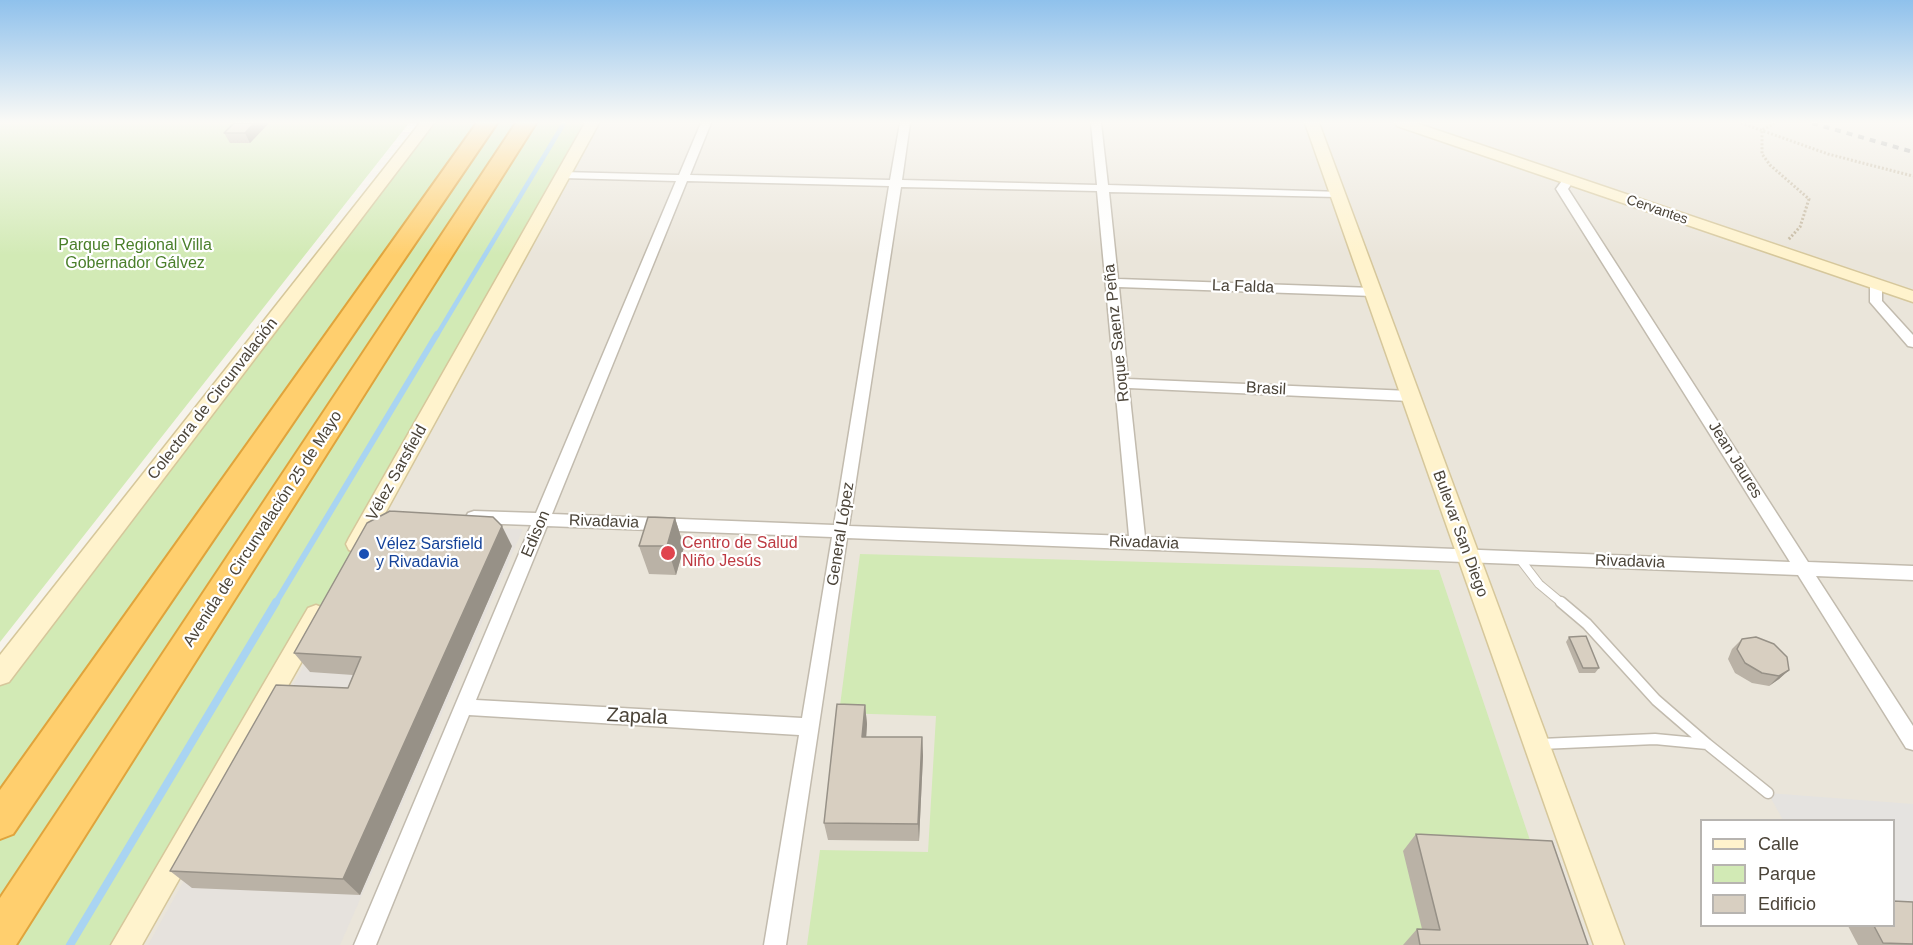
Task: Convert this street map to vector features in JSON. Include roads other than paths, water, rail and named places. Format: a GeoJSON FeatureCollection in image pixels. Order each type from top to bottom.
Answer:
{"type":"FeatureCollection","features":[{"type":"Feature","properties":{"kind":"highway"},"geometry":{"type":"LineString","coordinates":[[0,821],[456,167]]}},
{"type":"Feature","properties":{"kind":"highway","name":"Avenida de Circunvalación 25 de Mayo"},"geometry":{"type":"LineString","coordinates":[[0,934],[497,167]]}},
{"type":"Feature","properties":{"kind":"main road","name":"Colectora de Circunvalación"},"geometry":{"type":"LineString","coordinates":[[0,674],[393,167]]}},
{"type":"Feature","properties":{"kind":"main road","name":"Vélez Sarsfield"},"geometry":{"type":"LineString","coordinates":[[345,564],[381,513],[567,167]]}},
{"type":"Feature","properties":{"kind":"main road","name":"Bulevar San Diego"},"geometry":{"type":"LineString","coordinates":[[1328,167],[1609,945]]}},
{"type":"Feature","properties":{"kind":"main road","name":"Cervantes"},"geometry":{"type":"LineString","coordinates":[[1530,167],[1913,297]]}},
{"type":"Feature","properties":{"kind":"main road"},"geometry":{"type":"LineString","coordinates":[[126,945],[328,595]]}},
{"type":"Feature","properties":{"kind":"street","name":"Edison"},"geometry":{"type":"LineString","coordinates":[[365,945],[688,167]]}},
{"type":"Feature","properties":{"kind":"street","name":"General López"},"geometry":{"type":"LineString","coordinates":[[775,945],[898,167]]}},
{"type":"Feature","properties":{"kind":"street","name":"Roque Saenz Peña"},"geometry":{"type":"LineString","coordinates":[[1101,167],[1138,543]]}},
{"type":"Feature","properties":{"kind":"street"},"geometry":{"type":"LineString","coordinates":[[563,175],[1338,194]]}},
{"type":"Feature","properties":{"kind":"street","name":"Jean Jaures"},"geometry":{"type":"LineString","coordinates":[[1568,180],[1562,189],[1913,742]]}},
{"type":"Feature","properties":{"kind":"street","name":"La Falda"},"geometry":{"type":"LineString","coordinates":[[1112,283],[1373,291]]}},
{"type":"Feature","properties":{"kind":"street"},"geometry":{"type":"LineString","coordinates":[[1876,285],[1876,302],[1913,343]]}},
{"type":"Feature","properties":{"kind":"street","name":"Brasil"},"geometry":{"type":"LineString","coordinates":[[1122,383],[1410,396]]}},
{"type":"Feature","properties":{"kind":"street","name":"Rivadavia"},"geometry":{"type":"LineString","coordinates":[[459,516],[1913,573]]}},
{"type":"Feature","properties":{"kind":"street","name":"Zapala"},"geometry":{"type":"LineString","coordinates":[[463,707],[810,727]]}},
{"type":"Feature","properties":{"kind":"lane"},"geometry":{"type":"LineString","coordinates":[[1518,557],[1539,584],[1587,624],[1656,700],[1768,793]]}},
{"type":"Feature","properties":{"kind":"lane"},"geometry":{"type":"LineString","coordinates":[[1536,744],[1655,739],[1707,744]]}},
{"type":"Feature","properties":{"kind":"waterway"},"geometry":{"type":"LineString","coordinates":[[437,335],[538,167]]}},
{"type":"Feature","properties":{"kind":"waterway"},"geometry":{"type":"LineString","coordinates":[[275,604],[437,334]]}},
{"type":"Feature","properties":{"kind":"waterway"},"geometry":{"type":"LineString","coordinates":[[70,945],[276,602]]}},
{"type":"Feature","properties":{"kind":"place","name":"Centro de Salud Niño Jesús"},"geometry":{"type":"Point","coordinates":[668,553]}},
{"type":"Feature","properties":{"kind":"place","name":"Vélez Sarsfield y Rivadavia"},"geometry":{"type":"Point","coordinates":[364,554]}},
{"type":"Feature","properties":{"kind":"park label","name":"Parque Regional Villa Gobernador Gálvez"},"geometry":{"type":"Point","coordinates":[135,255]}}]}
